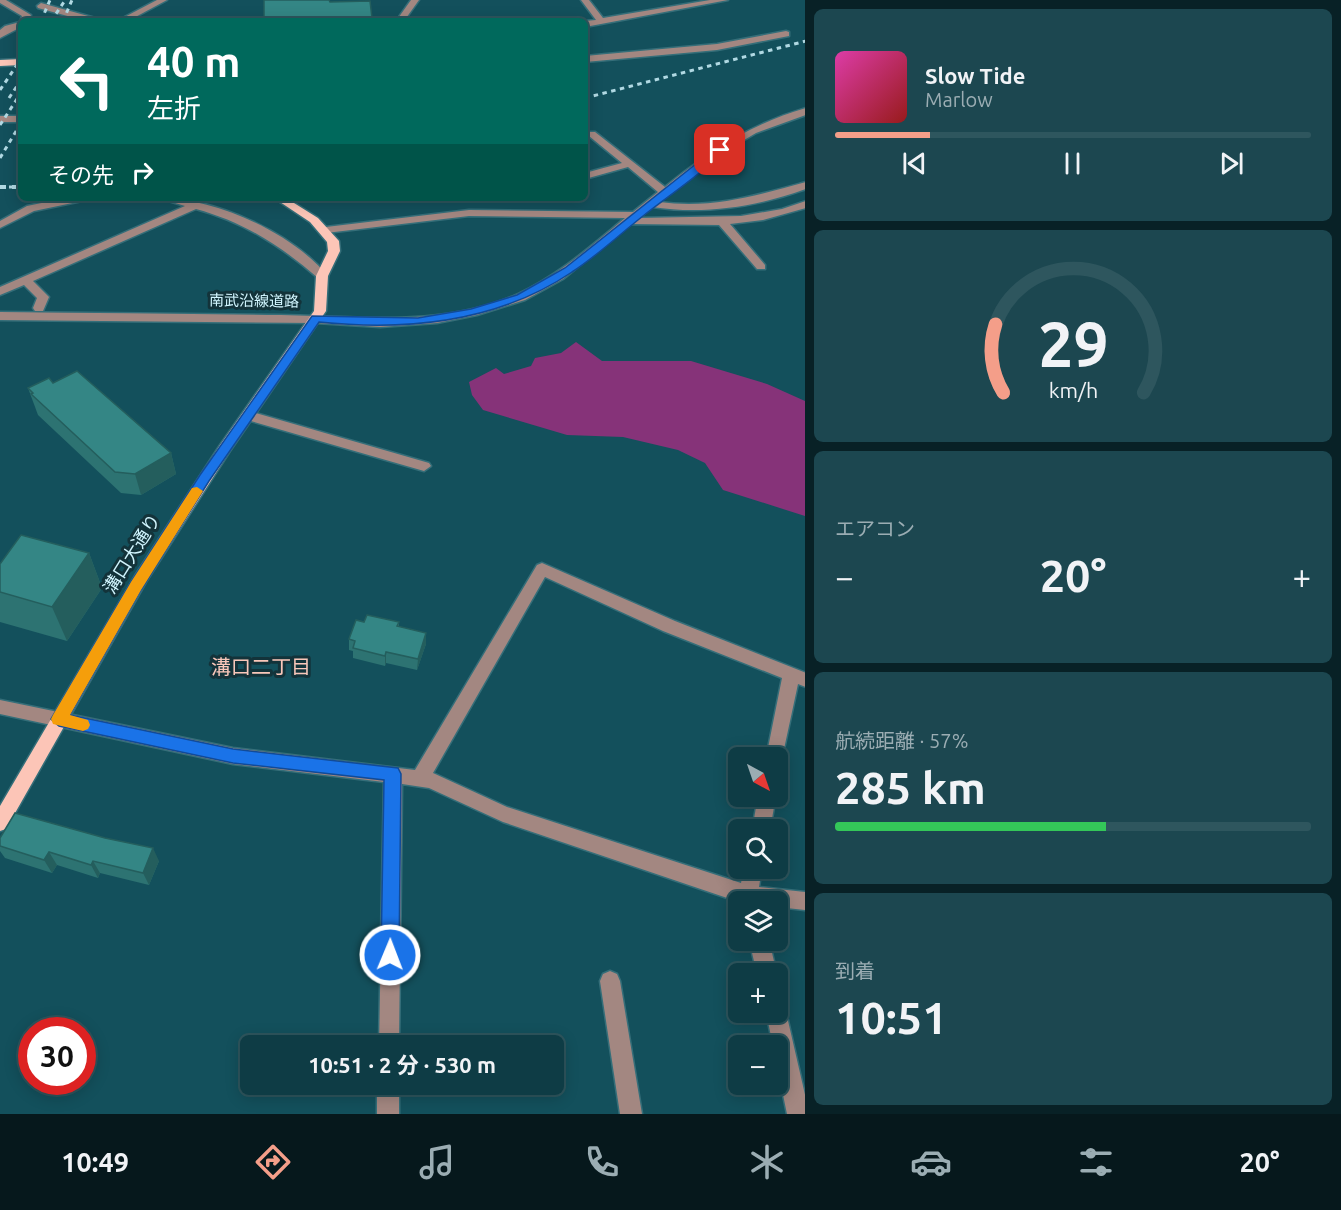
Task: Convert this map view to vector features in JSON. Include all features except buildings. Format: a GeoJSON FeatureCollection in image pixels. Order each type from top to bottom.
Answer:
{"type":"FeatureCollection","features":[{"type":"Feature","properties":{"kind":"main road"},"geometry":{"type":"LineString","coordinates":[[0,63],[18,62]]}},
{"type":"Feature","properties":{"kind":"main road"},"geometry":{"type":"LineString","coordinates":[[283,201],[326,230],[333,241],[334,251],[322,276],[320,311],[316,319]]}},
{"type":"Feature","properties":{"kind":"main road","name":"溝口大通り"},"geometry":{"type":"LineString","coordinates":[[0,822],[141,578],[225,448],[316,319]]}},
{"type":"Feature","properties":{"kind":"street"},"geometry":{"type":"LineString","coordinates":[[0,0],[27,15],[25,18]]}},
{"type":"Feature","properties":{"kind":"street"},"geometry":{"type":"LineString","coordinates":[[127,18],[164,0]]}},
{"type":"Feature","properties":{"kind":"street"},"geometry":{"type":"LineString","coordinates":[[402,18],[415,0]]}},
{"type":"Feature","properties":{"kind":"street"},"geometry":{"type":"LineString","coordinates":[[585,0],[601,21]]}},
{"type":"Feature","properties":{"kind":"street"},"geometry":{"type":"LineString","coordinates":[[656,0],[667,9]]}},
{"type":"Feature","properties":{"kind":"street"},"geometry":{"type":"LineString","coordinates":[[588,23],[724,0]]}},
{"type":"Feature","properties":{"kind":"street"},"geometry":{"type":"LineString","coordinates":[[34,18],[41,3],[87,18]]}},
{"type":"Feature","properties":{"kind":"street"},"geometry":{"type":"LineString","coordinates":[[0,36],[8,28],[18,24]]}},
{"type":"Feature","properties":{"kind":"street"},"geometry":{"type":"LineString","coordinates":[[588,58],[717,47],[786,34]]}},
{"type":"Feature","properties":{"kind":"street"},"geometry":{"type":"LineString","coordinates":[[0,36],[18,35]]}},
{"type":"Feature","properties":{"kind":"street","name":"南武沿線道路"},"geometry":{"type":"LineString","coordinates":[[0,316],[418,321],[498,305],[559,277],[731,142],[805,111]]}},
{"type":"Feature","properties":{"kind":"street"},"geometry":{"type":"LineString","coordinates":[[0,119],[18,119]]}},
{"type":"Feature","properties":{"kind":"street"},"geometry":{"type":"LineString","coordinates":[[592,134],[665,192]]}},
{"type":"Feature","properties":{"kind":"street"},"geometry":{"type":"LineString","coordinates":[[588,175],[628,164]]}},
{"type":"Feature","properties":{"kind":"street"},"geometry":{"type":"LineString","coordinates":[[650,204],[679,209],[726,204],[803,188]]}},
{"type":"Feature","properties":{"kind":"street"},"geometry":{"type":"LineString","coordinates":[[0,225],[31,208],[67,201]]}},
{"type":"Feature","properties":{"kind":"street"},"geometry":{"type":"LineString","coordinates":[[178,201],[242,219],[263,229],[295,252],[322,276]]}},
{"type":"Feature","properties":{"kind":"street"},"geometry":{"type":"LineString","coordinates":[[326,230],[458,214],[723,222],[782,212],[805,204]]}},
{"type":"Feature","properties":{"kind":"street"},"geometry":{"type":"LineString","coordinates":[[0,291],[197,205]]}},
{"type":"Feature","properties":{"kind":"street"},"geometry":{"type":"LineString","coordinates":[[723,222],[761,267]]}},
{"type":"Feature","properties":{"kind":"street"},"geometry":{"type":"LineString","coordinates":[[26,280],[43,297],[39,308]]}},
{"type":"Feature","properties":{"kind":"street","name":"南武沿線道路"},"geometry":{"type":"LineString","coordinates":[[0,307],[105,310],[146,316]]}},
{"type":"Feature","properties":{"kind":"street"},"geometry":{"type":"LineString","coordinates":[[249,416],[424,466]]}},
{"type":"Feature","properties":{"kind":"street"},"geometry":{"type":"LineString","coordinates":[[420,778],[542,569],[669,626],[798,678],[778,747]]}},
{"type":"Feature","properties":{"kind":"street"},"geometry":{"type":"LineString","coordinates":[[0,707],[233,756],[430,780],[503,814],[728,891]]}},
{"type":"Feature","properties":{"kind":"street"},"geometry":{"type":"LineString","coordinates":[[389,1035],[393,774]]}},
{"type":"Feature","properties":{"kind":"street"},"geometry":{"type":"LineString","coordinates":[[788,900],[805,901]]}},
{"type":"Feature","properties":{"kind":"street"},"geometry":{"type":"LineString","coordinates":[[610,981],[631,1114]]}},
{"type":"Feature","properties":{"kind":"street"},"geometry":{"type":"LineString","coordinates":[[778,1023],[798,1114]]}},
{"type":"Feature","properties":{"kind":"street"},"geometry":{"type":"LineString","coordinates":[[388,1095],[388,1114]]}},
{"type":"Feature","properties":{"kind":"shaded area"},"geometry":{"type":"Polygon","coordinates":[[[576,342],[602,361],[691,361],[767,384],[805,401],[805,516],[723,490],[705,463],[678,450],[623,437],[567,435],[483,410],[472,395],[469,382],[496,368],[504,374],[531,366],[535,358],[561,353],[576,342]]]}},
{"type":"Feature","properties":{"kind":"railway"},"geometry":{"type":"LineString","coordinates":[[42,18],[50,0]]}},
{"type":"Feature","properties":{"kind":"railway"},"geometry":{"type":"LineString","coordinates":[[64,18],[72,0]]}},
{"type":"Feature","properties":{"kind":"railway"},"geometry":{"type":"LineString","coordinates":[[53,18],[64,2]]}},
{"type":"Feature","properties":{"kind":"railway"},"geometry":{"type":"LineString","coordinates":[[588,97],[805,41]]}},
{"type":"Feature","properties":{"kind":"railway"},"geometry":{"type":"LineString","coordinates":[[0,90],[18,63]]}},
{"type":"Feature","properties":{"kind":"railway"},"geometry":{"type":"LineString","coordinates":[[9,98],[18,84]]}},
{"type":"Feature","properties":{"kind":"railway"},"geometry":{"type":"LineString","coordinates":[[0,125],[18,98]]}},
{"type":"Feature","properties":{"kind":"railway"},"geometry":{"type":"LineString","coordinates":[[0,158],[18,128]]}},
{"type":"Feature","properties":{"kind":"railway"},"geometry":{"type":"LineString","coordinates":[[0,187],[18,187]]}},
{"type":"Feature","properties":{"kind":"slow traffic"},"geometry":{"type":"LineString","coordinates":[[83,725],[59,719],[136,586],[197,491]]}},
{"type":"Feature","properties":{"kind":"district","name":"溝口二丁目"},"geometry":{"type":"Point","coordinates":[261,667]}},
{"type":"Feature","properties":{"kind":"route"},"geometry":{"type":"LineString","coordinates":[[390,955],[393,774],[233,756],[59,719],[136,586],[205,478],[316,319],[399,323],[437,319],[490,308],[521,297],[559,277],[708,157],[720,150]]}}]}
